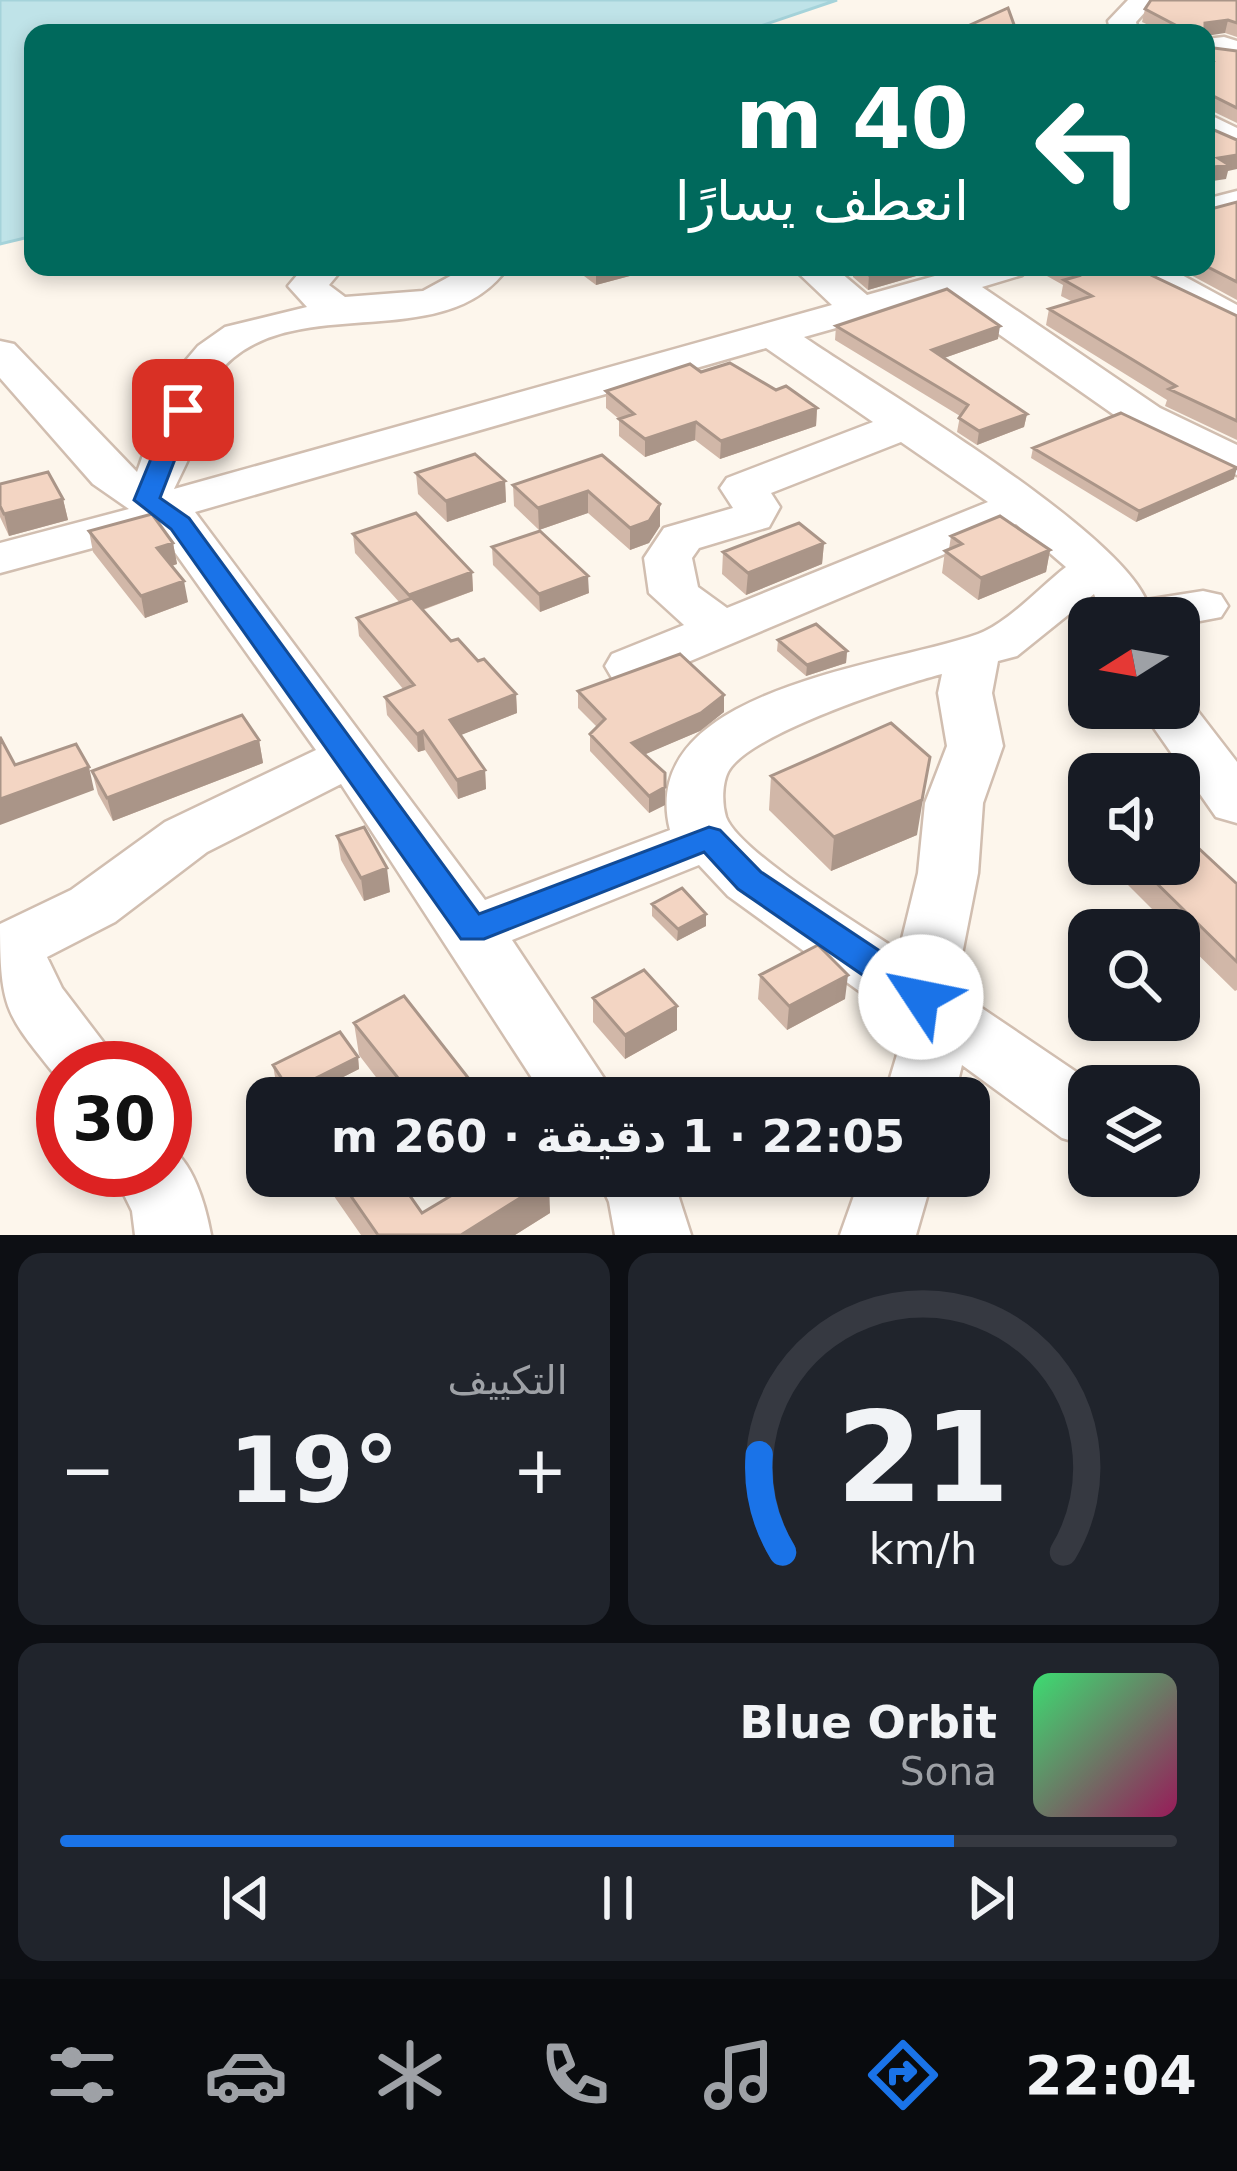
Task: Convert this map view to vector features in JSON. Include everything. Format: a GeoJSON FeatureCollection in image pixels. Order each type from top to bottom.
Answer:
{"type":"FeatureCollection","features":[{"type":"Feature","properties":{"kind":"street"},"geometry":{"type":"LineString","coordinates":[[1122,24],[1143,0]]}},
{"type":"Feature","properties":{"kind":"street"},"geometry":{"type":"LineString","coordinates":[[316,276],[307,286],[329,307],[345,308]]}},
{"type":"Feature","properties":{"kind":"street"},"geometry":{"type":"LineString","coordinates":[[156,507],[191,379],[238,335],[345,308],[445,297],[468,288],[480,276]]}},
{"type":"Feature","properties":{"kind":"street"},"geometry":{"type":"LineString","coordinates":[[822,276],[859,308]]}},
{"type":"Feature","properties":{"kind":"street"},"geometry":{"type":"LineString","coordinates":[[0,558],[156,507],[976,276]]}},
{"type":"Feature","properties":{"kind":"street"},"geometry":{"type":"LineString","coordinates":[[1155,276],[1237,321]]}},
{"type":"Feature","properties":{"kind":"street"},"geometry":{"type":"LineString","coordinates":[[951,283],[1145,417],[1237,462]]}},
{"type":"Feature","properties":{"kind":"street"},"geometry":{"type":"LineString","coordinates":[[771,333],[1022,505],[1114,583],[1129,618],[1204,606]]}},
{"type":"Feature","properties":{"kind":"street"},"geometry":{"type":"LineString","coordinates":[[0,353],[109,473],[180,523],[351,756],[568,1077]]}},
{"type":"Feature","properties":{"kind":"street"},"geometry":{"type":"LineString","coordinates":[[722,629],[674,592],[668,557],[681,538],[752,517],[757,507],[743,488],[903,425]]}},
{"type":"Feature","properties":{"kind":"street"},"geometry":{"type":"LineString","coordinates":[[632,666],[1022,505]]}},
{"type":"Feature","properties":{"kind":"street"},"geometry":{"type":"LineString","coordinates":[[1068,1103],[750,880],[698,827],[694,787],[705,757],[784,710],[866,676],[999,645],[1096,568]]}},
{"type":"Feature","properties":{"kind":"street"},"geometry":{"type":"LineString","coordinates":[[922,1077],[954,802],[975,746],[965,692],[974,652]]}},
{"type":"Feature","properties":{"kind":"street"},"geometry":{"type":"LineString","coordinates":[[1182,729],[1237,803]]}},
{"type":"Feature","properties":{"kind":"street"},"geometry":{"type":"LineString","coordinates":[[67,1041],[37,1004],[5,949],[93,906],[186,838],[351,756]]}},
{"type":"Feature","properties":{"kind":"street"},"geometry":{"type":"LineString","coordinates":[[472,930],[709,838]]}},
{"type":"Feature","properties":{"kind":"street"},"geometry":{"type":"LineString","coordinates":[[163,1197],[172,1235]]}},
{"type":"Feature","properties":{"kind":"street"},"geometry":{"type":"LineString","coordinates":[[645,1197],[653,1235]]}},
{"type":"Feature","properties":{"kind":"street"},"geometry":{"type":"LineString","coordinates":[[878,1235],[890,1197]]}},
{"type":"Feature","properties":{"kind":"water"},"geometry":{"type":"Polygon","coordinates":[[[0,0],[837,0],[766,24],[24,24],[24,238],[0,244],[0,0]]]}},
{"type":"Feature","properties":{"kind":"building"},"geometry":{"type":"Polygon","coordinates":[[[1151,0],[1237,0],[1237,23],[1174,24],[1145,9],[1151,0]]]}},
{"type":"Feature","properties":{"kind":"building"},"geometry":{"type":"Polygon","coordinates":[[[1008,8],[1014,24],[972,24],[1008,8]]]}},
{"type":"Feature","properties":{"kind":"building"},"geometry":{"type":"Polygon","coordinates":[[[1215,48],[1237,51],[1237,108],[1215,97],[1215,48]]]}},
{"type":"Feature","properties":{"kind":"building"},"geometry":{"type":"Polygon","coordinates":[[[1215,130],[1237,140],[1237,155],[1218,158],[1229,165],[1215,167],[1215,130]]]}},
{"type":"Feature","properties":{"kind":"building"},"geometry":{"type":"Polygon","coordinates":[[[1237,202],[1237,282],[1215,271],[1215,208],[1237,202]]]}},
{"type":"Feature","properties":{"kind":"building"},"geometry":{"type":"Polygon","coordinates":[[[1153,276],[1237,316],[1237,421],[1169,389],[1176,386],[1049,309],[1092,296],[1064,280],[1153,276]]]}},
{"type":"Feature","properties":{"kind":"building"},"geometry":{"type":"Polygon","coordinates":[[[947,289],[1000,326],[932,350],[1027,414],[979,431],[959,418],[968,405],[836,326],[947,289]]]}},
{"type":"Feature","properties":{"kind":"building"},"geometry":{"type":"Polygon","coordinates":[[[730,363],[776,390],[786,386],[817,408],[721,441],[696,422],[645,439],[619,419],[634,414],[606,391],[690,364],[701,372],[730,363]]]}},
{"type":"Feature","properties":{"kind":"building"},"geometry":{"type":"Polygon","coordinates":[[[1121,413],[1237,468],[1139,511],[1033,448],[1121,413]]]}},
{"type":"Feature","properties":{"kind":"building"},"geometry":{"type":"Polygon","coordinates":[[[475,454],[505,481],[446,501],[416,473],[475,454]]]}},
{"type":"Feature","properties":{"kind":"building"},"geometry":{"type":"Polygon","coordinates":[[[602,455],[660,504],[649,521],[630,528],[588,491],[538,508],[513,485],[602,455]]]}},
{"type":"Feature","properties":{"kind":"building"},"geometry":{"type":"Polygon","coordinates":[[[48,472],[63,499],[4,514],[0,484],[48,472]]]}},
{"type":"Feature","properties":{"kind":"building"},"geometry":{"type":"Polygon","coordinates":[[[416,513],[472,572],[409,595],[353,534],[416,513]]]}},
{"type":"Feature","properties":{"kind":"building"},"geometry":{"type":"Polygon","coordinates":[[[152,514],[173,543],[157,548],[184,581],[141,596],[89,531],[152,514]]]}},
{"type":"Feature","properties":{"kind":"building"},"geometry":{"type":"Polygon","coordinates":[[[1000,516],[1050,550],[981,578],[945,551],[962,544],[951,536],[1000,516]]]}},
{"type":"Feature","properties":{"kind":"building"},"geometry":{"type":"Polygon","coordinates":[[[799,523],[824,543],[748,573],[723,552],[799,523]]]}},
{"type":"Feature","properties":{"kind":"building"},"geometry":{"type":"Polygon","coordinates":[[[540,531],[588,576],[539,594],[492,547],[540,531]]]}},
{"type":"Feature","properties":{"kind":"building"},"geometry":{"type":"Polygon","coordinates":[[[412,598],[451,641],[458,639],[478,661],[484,659],[516,694],[450,720],[485,770],[457,780],[423,731],[417,734],[385,697],[414,685],[357,618],[412,598]]]}},
{"type":"Feature","properties":{"kind":"building"},"geometry":{"type":"Polygon","coordinates":[[[816,624],[847,651],[807,665],[778,640],[816,624]]]}},
{"type":"Feature","properties":{"kind":"building"},"geometry":{"type":"Polygon","coordinates":[[[680,654],[724,695],[701,713],[632,743],[665,773],[665,787],[649,796],[590,734],[605,719],[578,691],[680,654]]]}},
{"type":"Feature","properties":{"kind":"building"},"geometry":{"type":"Polygon","coordinates":[[[242,715],[259,740],[107,798],[92,771],[242,715]]]}},
{"type":"Feature","properties":{"kind":"building"},"geometry":{"type":"Polygon","coordinates":[[[891,723],[930,757],[922,800],[834,837],[771,776],[891,723]]]}},
{"type":"Feature","properties":{"kind":"building"},"geometry":{"type":"Polygon","coordinates":[[[0,737],[15,765],[76,744],[89,767],[0,799],[0,737]]]}},
{"type":"Feature","properties":{"kind":"building"},"geometry":{"type":"Polygon","coordinates":[[[364,827],[387,868],[361,878],[337,836],[364,827]]]}},
{"type":"Feature","properties":{"kind":"building"},"geometry":{"type":"Polygon","coordinates":[[[1200,850],[1237,884],[1237,962],[1200,926],[1200,909],[1183,909],[1158,885],[1200,885],[1200,850]]]}},
{"type":"Feature","properties":{"kind":"building"},"geometry":{"type":"Polygon","coordinates":[[[682,888],[706,914],[678,929],[652,904],[682,888]]]}},
{"type":"Feature","properties":{"kind":"building"},"geometry":{"type":"Polygon","coordinates":[[[818,945],[848,975],[789,1006],[760,975],[818,945]]]}},
{"type":"Feature","properties":{"kind":"building"},"geometry":{"type":"Polygon","coordinates":[[[644,970],[677,1006],[625,1035],[593,998],[644,970]]]}},
{"type":"Feature","properties":{"kind":"building"},"geometry":{"type":"Polygon","coordinates":[[[404,996],[468,1077],[397,1077],[354,1023],[404,996]]]}},
{"type":"Feature","properties":{"kind":"building"},"geometry":{"type":"Polygon","coordinates":[[[340,1032],[358,1057],[318,1077],[281,1077],[273,1065],[340,1032]]]}},
{"type":"Feature","properties":{"kind":"building"},"geometry":{"type":"Polygon","coordinates":[[[352,1197],[411,1197],[422,1213],[449,1197],[522,1197],[461,1235],[378,1235],[352,1197]]]}},
{"type":"Feature","properties":{"kind":"route"},"geometry":{"type":"LineString","coordinates":[[183,410],[146,500],[180,523],[420,851],[472,930],[709,838],[750,880],[921,997]]}}]}
